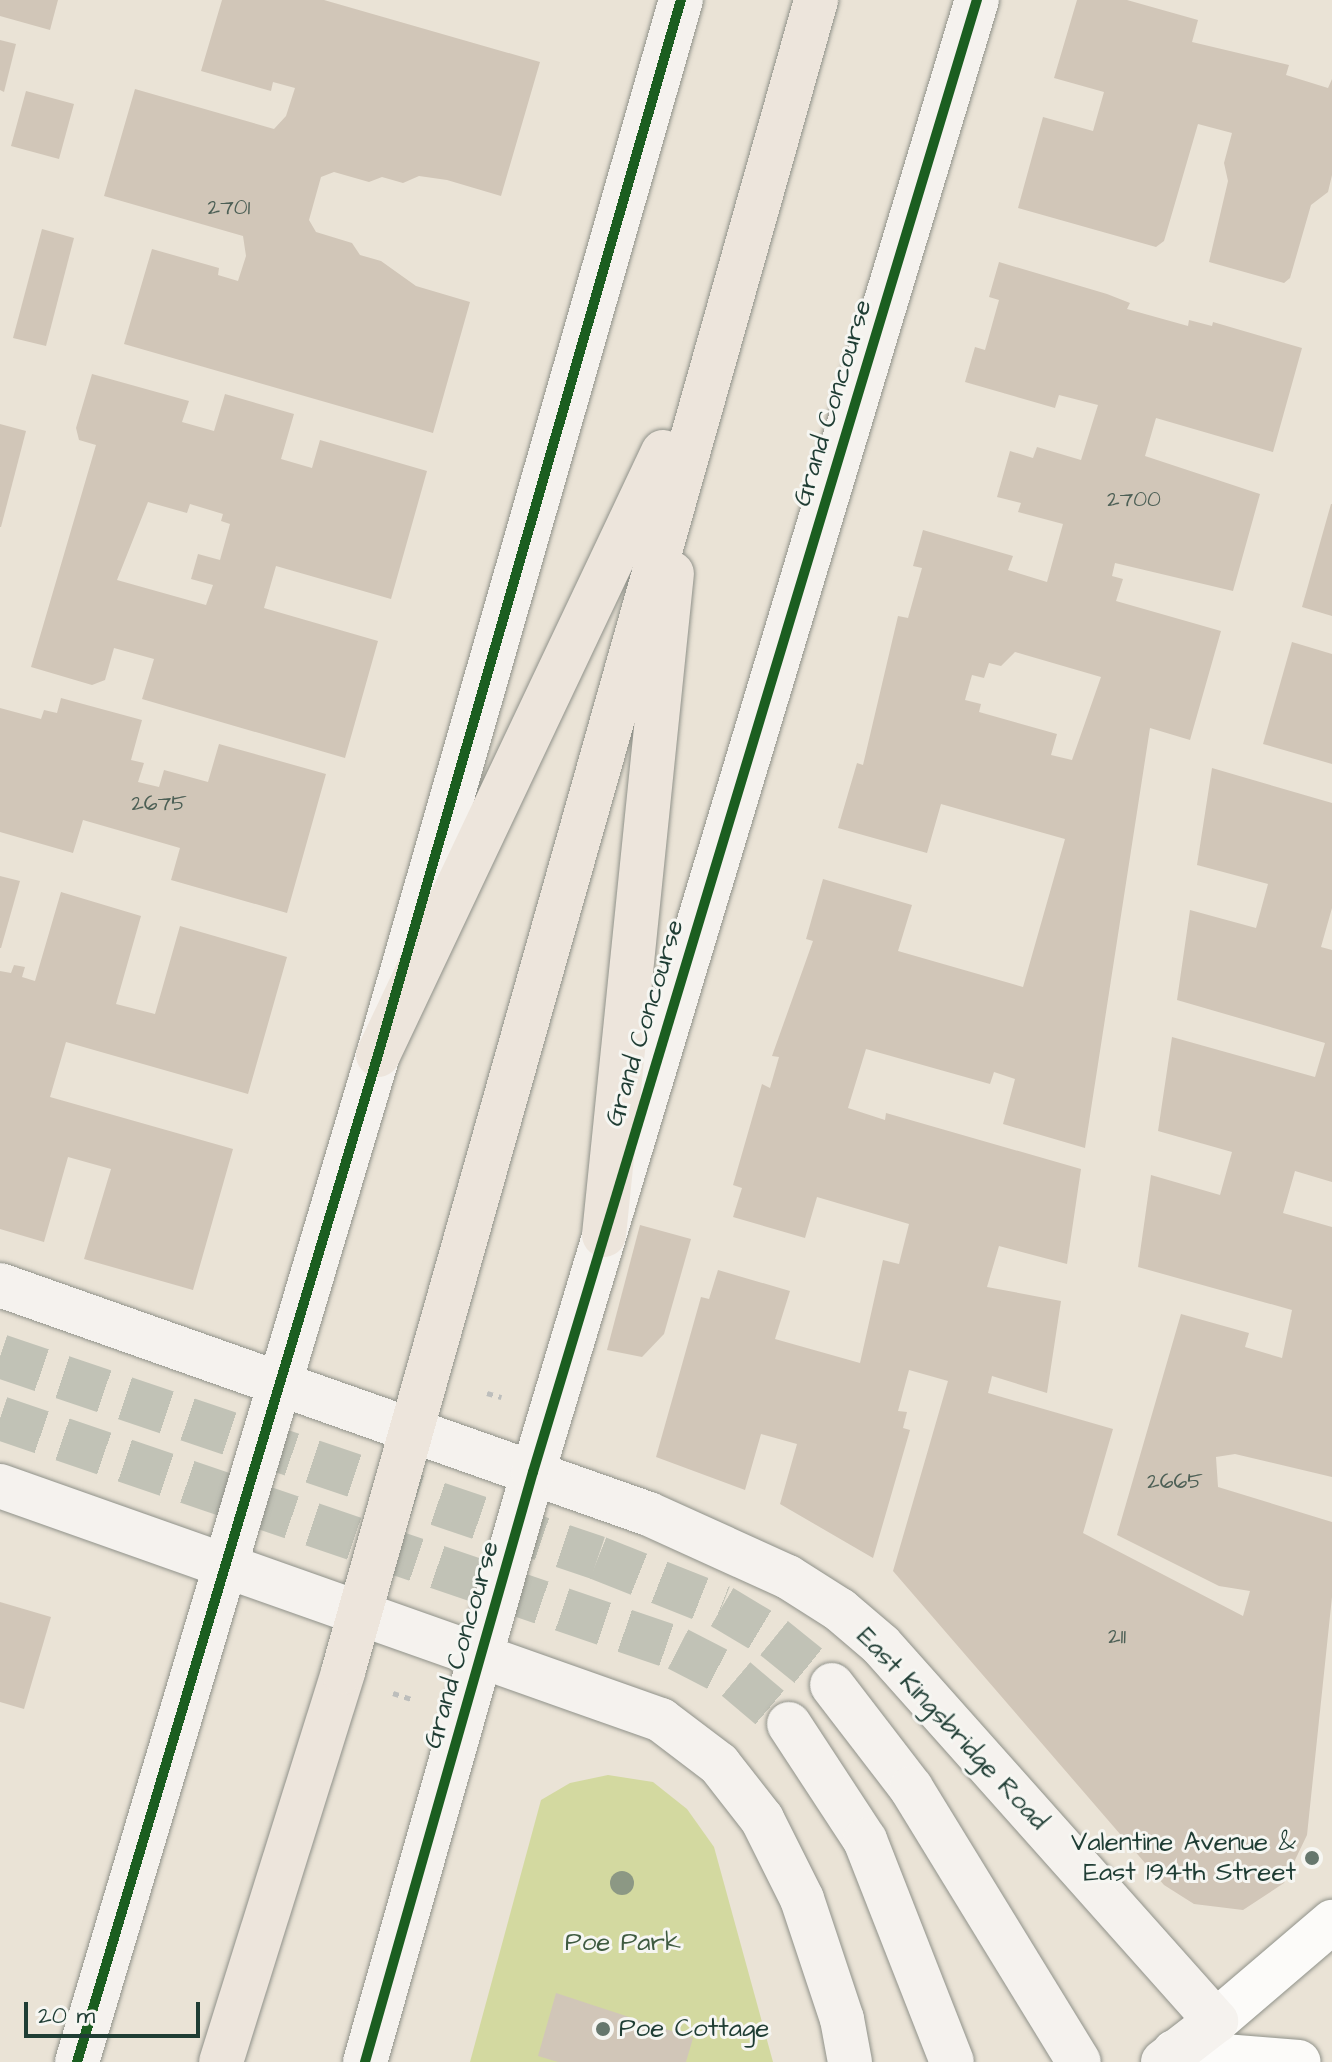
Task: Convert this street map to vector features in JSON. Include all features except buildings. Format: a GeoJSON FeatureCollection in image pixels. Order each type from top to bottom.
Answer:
{"type":"FeatureCollection","features":[{"type":"Feature","properties":{"kind":"main road"},"geometry":{"type":"LineString","coordinates":[[221,2062],[360,1615],[685,452],[816,0]]}},
{"type":"Feature","properties":{"kind":"main road"},"geometry":{"type":"LineString","coordinates":[[378,1055],[718,337]]}},
{"type":"Feature","properties":{"kind":"main road"},"geometry":{"type":"LineString","coordinates":[[604,1235],[685,452]]}},
{"type":"Feature","properties":{"kind":"street"},"geometry":{"type":"LineString","coordinates":[[77,2062],[275,1384],[378,1055],[681,0]]}},
{"type":"Feature","properties":{"kind":"street","name":"Grand Concourse"},"geometry":{"type":"LineString","coordinates":[[365,2062],[533,1472],[977,0]]}},
{"type":"Feature","properties":{"kind":"street","name":"East Kingsbridge Road"},"geometry":{"type":"LineString","coordinates":[[0,1285],[533,1472],[720,1543],[840,1610],[881,1645],[1216,2021]]}},
{"type":"Feature","properties":{"kind":"street"},"geometry":{"type":"LineString","coordinates":[[0,1486],[661,1720],[719,1764],[762,1819],[802,1899],[842,2019],[850,2062]]}},
{"type":"Feature","properties":{"kind":"street"},"geometry":{"type":"LineString","coordinates":[[832,1685],[911,1788],[1079,2062]]}},
{"type":"Feature","properties":{"kind":"street"},"geometry":{"type":"LineString","coordinates":[[789,1724],[865,1840],[952,2062]]}},
{"type":"Feature","properties":{"kind":"street"},"geometry":{"type":"LineString","coordinates":[[1168,2057],[1216,2021],[1332,1922]]}},
{"type":"Feature","properties":{"kind":"street"},"geometry":{"type":"LineString","coordinates":[[1168,2057],[1299,2062]]}},
{"type":"Feature","properties":{"kind":"path"},"geometry":{"type":"LineString","coordinates":[[392,1692],[417,1701]]}},
{"type":"Feature","properties":{"kind":"green space","name":"Poe Park"},"geometry":{"type":"Polygon","coordinates":[[[608,1775],[653,1782],[687,1809],[714,1847],[773,2062],[470,2062],[541,1800],[570,1783],[608,1775]]]}},
{"type":"Feature","properties":{"kind":"tunnel"},"geometry":{"type":"LineString","coordinates":[[0,1356],[598,1558],[722,1607],[774,1638],[832,1685]]}},
{"type":"Feature","properties":{"kind":"tunnel"},"geometry":{"type":"LineString","coordinates":[[0,1418],[678,1649],[736,1679],[789,1724]]}},
{"type":"Feature","properties":{"kind":"cycle path"},"geometry":{"type":"LineString","coordinates":[[77,2062],[378,1055],[681,0]]}},
{"type":"Feature","properties":{"kind":"cycle path"},"geometry":{"type":"LineString","coordinates":[[365,2062],[533,1472],[977,0]]}},
{"type":"Feature","properties":{"kind":"place","name":"Valentine Avenue & East 194th Street"},"geometry":{"type":"Point","coordinates":[1312,1858]}},
{"type":"Feature","properties":{"kind":"place","name":"Poe Cottage"},"geometry":{"type":"Point","coordinates":[603,2029]}}]}
